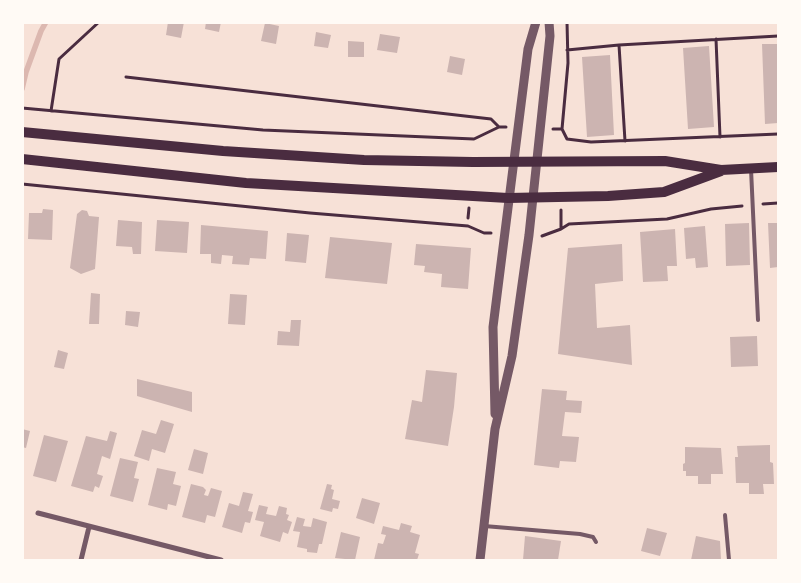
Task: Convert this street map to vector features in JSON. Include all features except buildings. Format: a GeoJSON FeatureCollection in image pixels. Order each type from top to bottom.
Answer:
{"type":"FeatureCollection","features":[{"type":"Feature","properties":{"kind":"main road"},"geometry":{"type":"LineString","coordinates":[[22,132],[318,158],[513,162],[665,161],[721,170],[778,167]]}},
{"type":"Feature","properties":{"kind":"main road"},"geometry":{"type":"LineString","coordinates":[[22,159],[246,182],[508,198],[608,196],[664,192],[721,170]]}},
{"type":"Feature","properties":{"kind":"street"},"geometry":{"type":"LineString","coordinates":[[495,429],[493,327],[528,49],[536,22]]}},
{"type":"Feature","properties":{"kind":"street"},"geometry":{"type":"LineString","coordinates":[[480,560],[495,429],[512,356],[533,198],[550,36],[549,22]]}},
{"type":"Feature","properties":{"kind":"street"},"geometry":{"type":"LineString","coordinates":[[38,513],[220,560]]}},
{"type":"Feature","properties":{"kind":"street"},"geometry":{"type":"LineString","coordinates":[[81,560],[89,526]]}},
{"type":"Feature","properties":{"kind":"lane"},"geometry":{"type":"LineString","coordinates":[[751,169],[758,320]]}},
{"type":"Feature","properties":{"kind":"lane"},"geometry":{"type":"LineString","coordinates":[[726,515],[729,560]]}},
{"type":"Feature","properties":{"kind":"lane"},"geometry":{"type":"LineString","coordinates":[[484,526],[580,534],[593,537],[596,542]]}},
{"type":"Feature","properties":{"kind":"path"},"geometry":{"type":"LineString","coordinates":[[51,111],[59,59],[100,22]]}},
{"type":"Feature","properties":{"kind":"path"},"geometry":{"type":"LineString","coordinates":[[567,22],[568,63],[562,129],[567,139],[591,142],[778,134]]}},
{"type":"Feature","properties":{"kind":"path"},"geometry":{"type":"LineString","coordinates":[[567,50],[619,45],[778,36]]}},
{"type":"Feature","properties":{"kind":"path"},"geometry":{"type":"LineString","coordinates":[[716,39],[720,137]]}},
{"type":"Feature","properties":{"kind":"path"},"geometry":{"type":"LineString","coordinates":[[619,45],[625,141]]}},
{"type":"Feature","properties":{"kind":"path"},"geometry":{"type":"LineString","coordinates":[[126,78],[491,119],[499,126]]}},
{"type":"Feature","properties":{"kind":"path"},"geometry":{"type":"LineString","coordinates":[[22,108],[263,130],[474,139],[499,126],[509,127]]}},
{"type":"Feature","properties":{"kind":"path"},"geometry":{"type":"LineString","coordinates":[[553,129],[562,129]]}},
{"type":"Feature","properties":{"kind":"path"},"geometry":{"type":"LineString","coordinates":[[22,184],[300,212],[468,226],[484,233]]}},
{"type":"Feature","properties":{"kind":"path"},"geometry":{"type":"LineString","coordinates":[[544,236],[560,230],[569,224],[667,219],[711,209],[778,203]]}},
{"type":"Feature","properties":{"kind":"path"},"geometry":{"type":"LineString","coordinates":[[560,221],[560,230]]}},
{"type":"Feature","properties":{"kind":"waterway"},"geometry":{"type":"LineString","coordinates":[[22,89],[26,72],[46,22]]}}]}
